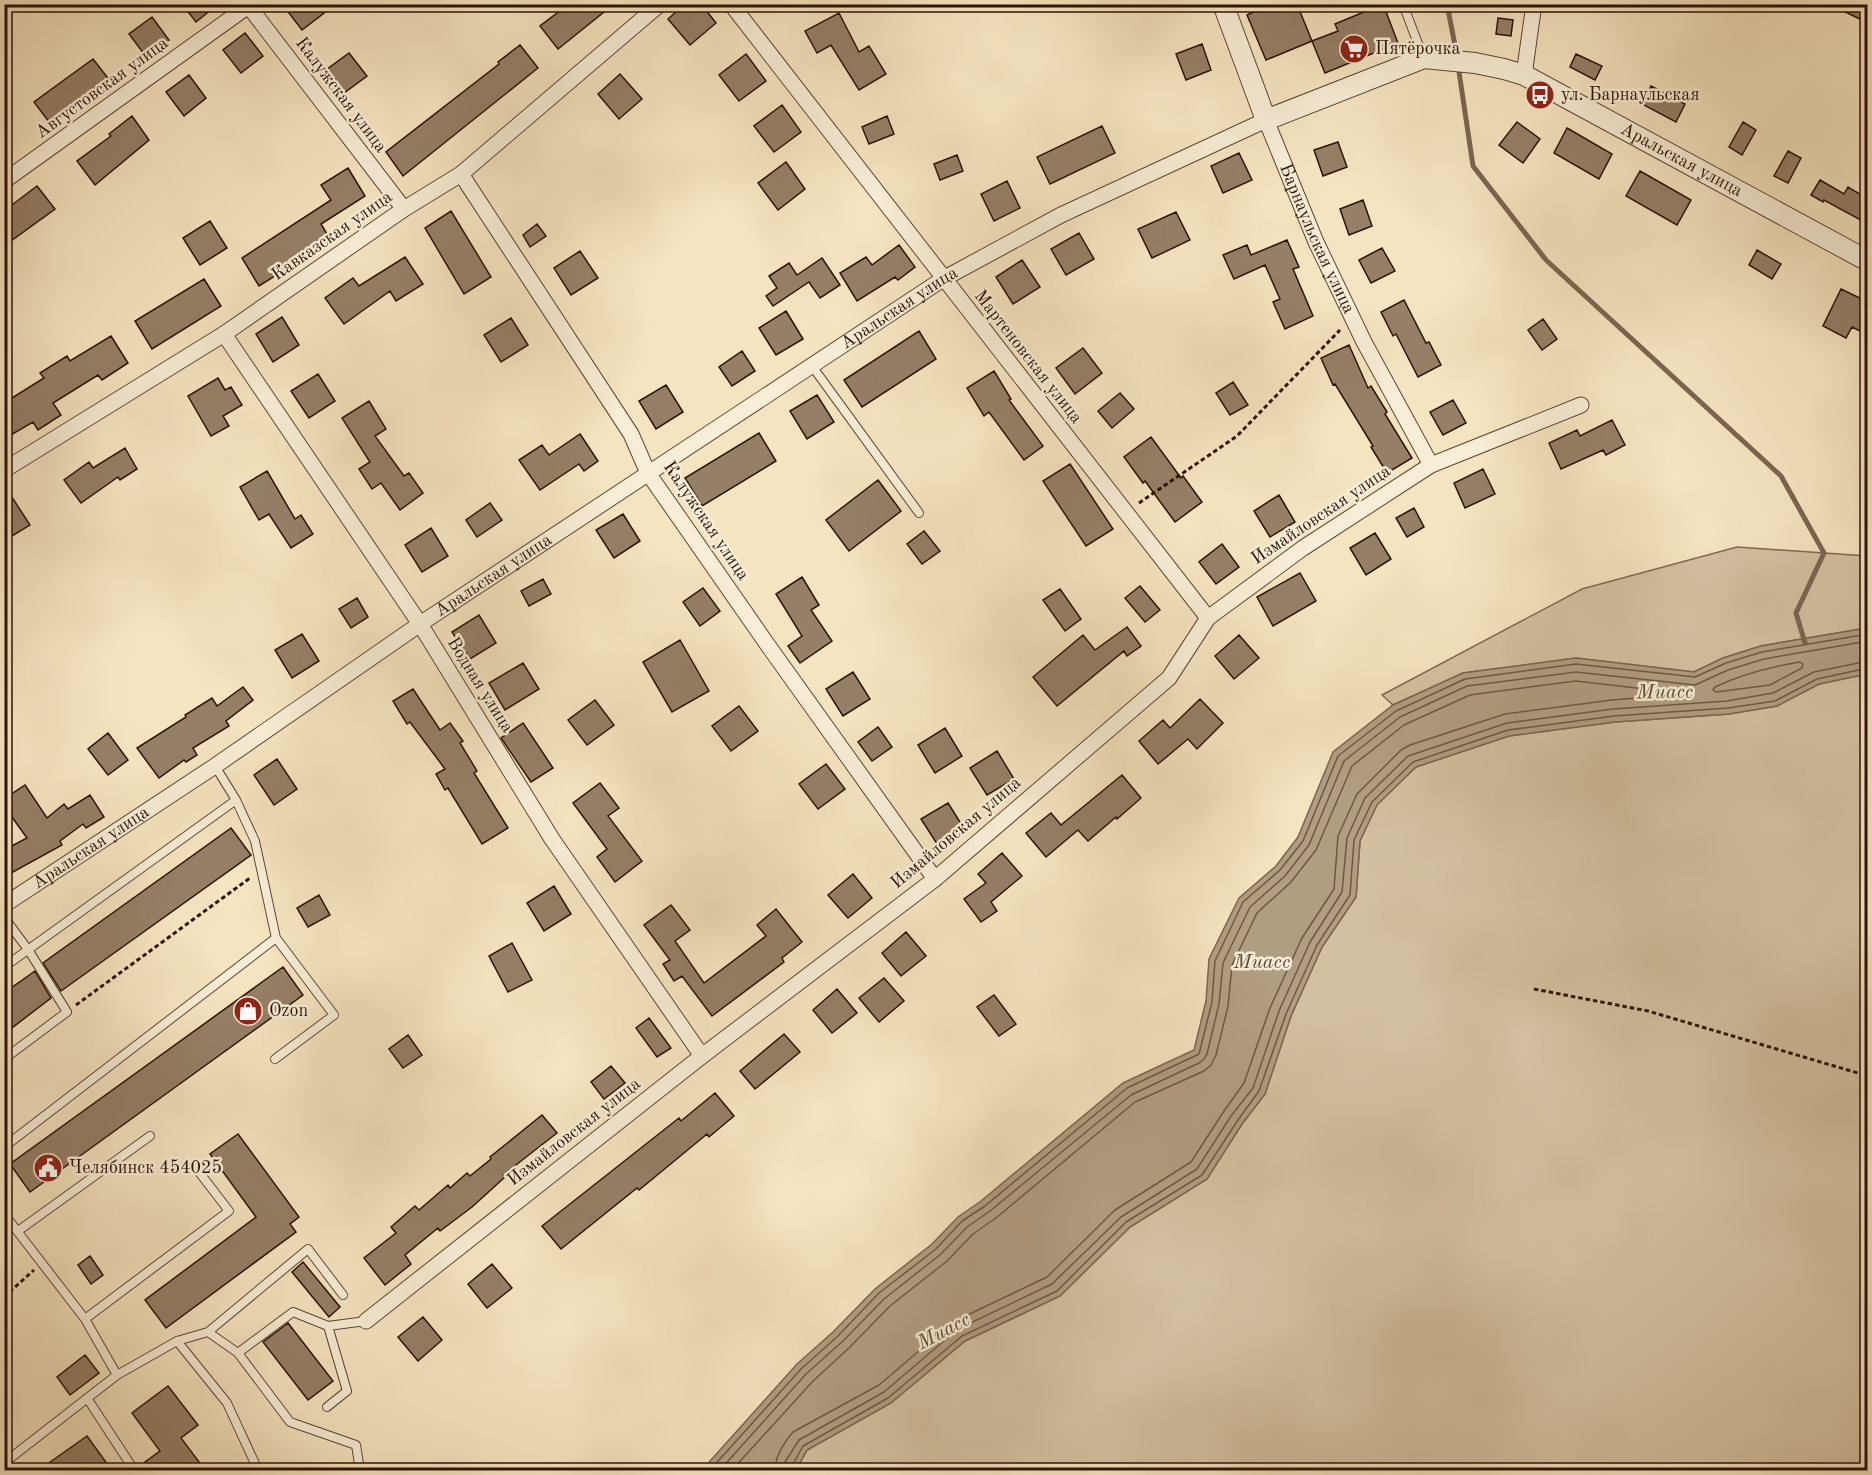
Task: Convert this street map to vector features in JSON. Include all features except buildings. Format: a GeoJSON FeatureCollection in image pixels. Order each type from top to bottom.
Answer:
{"type":"FeatureCollection","features":[{"type":"Feature","properties":{"kind":"street","name":"Кавказская улица"},"geometry":{"type":"LineString","coordinates":[[4,470],[224,334],[404,209],[461,174],[660,4]]}},
{"type":"Feature","properties":{"kind":"street","name":"Мартеновская улица"},"geometry":{"type":"LineString","coordinates":[[731,4],[1208,618]]}},
{"type":"Feature","properties":{"kind":"street","name":"Барнаульская улица"},"geometry":{"type":"LineString","coordinates":[[1222,4],[1316,242],[1364,342],[1431,465]]}},
{"type":"Feature","properties":{"kind":"street"},"geometry":{"type":"LineString","coordinates":[[1524,75],[1534,4]]}},
{"type":"Feature","properties":{"kind":"street","name":"Калужская улица"},"geometry":{"type":"LineString","coordinates":[[249,5],[404,209]]}},
{"type":"Feature","properties":{"kind":"street","name":"Августовская улица"},"geometry":{"type":"LineString","coordinates":[[4,182],[249,5]]}},
{"type":"Feature","properties":{"kind":"street","name":"Аральская улица"},"geometry":{"type":"LineString","coordinates":[[4,905],[215,766],[420,624],[943,279],[1061,215],[1266,120],[1431,58],[1475,63],[1524,75],[1868,261]]}},
{"type":"Feature","properties":{"kind":"street","name":"Калужская улица"},"geometry":{"type":"LineString","coordinates":[[461,174],[631,434],[648,473],[935,879]]}},
{"type":"Feature","properties":{"kind":"street","name":"Водная улица"},"geometry":{"type":"LineString","coordinates":[[224,334],[420,624],[552,839],[702,1056]]}},
{"type":"Feature","properties":{"kind":"street","name":"Измайловская улица"},"geometry":{"type":"LineString","coordinates":[[366,1321],[702,1056],[935,879],[1169,678],[1208,618],[1302,548],[1431,465],[1581,405]]}},
{"type":"Feature","properties":{"kind":"lane"},"geometry":{"type":"LineString","coordinates":[[1403,4],[1431,58]]}},
{"type":"Feature","properties":{"kind":"lane"},"geometry":{"type":"LineString","coordinates":[[812,366],[919,513]]}},
{"type":"Feature","properties":{"kind":"lane"},"geometry":{"type":"LineString","coordinates":[[215,766],[236,800],[255,841],[276,938],[334,1015],[275,1059]]}},
{"type":"Feature","properties":{"kind":"lane"},"geometry":{"type":"LineString","coordinates":[[4,968],[236,800]]}},
{"type":"Feature","properties":{"kind":"lane"},"geometry":{"type":"LineString","coordinates":[[4,917],[68,1012],[4,1059]]}},
{"type":"Feature","properties":{"kind":"lane"},"geometry":{"type":"LineString","coordinates":[[4,1148],[276,938]]}},
{"type":"Feature","properties":{"kind":"lane"},"geometry":{"type":"LineString","coordinates":[[18,1231],[150,1136]]}},
{"type":"Feature","properties":{"kind":"lane"},"geometry":{"type":"LineString","coordinates":[[85,1319],[229,1211],[199,1172]]}},
{"type":"Feature","properties":{"kind":"lane"},"geometry":{"type":"LineString","coordinates":[[4,1214],[85,1319],[117,1375]]}},
{"type":"Feature","properties":{"kind":"lane"},"geometry":{"type":"LineString","coordinates":[[4,1462],[117,1375],[177,1341],[208,1332],[308,1249],[343,1295]]}},
{"type":"Feature","properties":{"kind":"lane"},"geometry":{"type":"LineString","coordinates":[[238,1353],[293,1312],[328,1326],[366,1321]]}},
{"type":"Feature","properties":{"kind":"lane"},"geometry":{"type":"LineString","coordinates":[[327,1407],[347,1391],[328,1326]]}},
{"type":"Feature","properties":{"kind":"lane"},"geometry":{"type":"LineString","coordinates":[[208,1332],[238,1353],[290,1422],[356,1445],[360,1470]]}},
{"type":"Feature","properties":{"kind":"lane"},"geometry":{"type":"LineString","coordinates":[[177,1341],[227,1403],[258,1470]]}},
{"type":"Feature","properties":{"kind":"lane"},"geometry":{"type":"LineString","coordinates":[[87,1398],[134,1470]]}},
{"type":"Feature","properties":{"kind":"path"},"geometry":{"type":"LineString","coordinates":[[1125,512],[1237,436],[1352,317]]}},
{"type":"Feature","properties":{"kind":"path"},"geometry":{"type":"LineString","coordinates":[[68,1012],[261,870]]}},
{"type":"Feature","properties":{"kind":"path"},"geometry":{"type":"LineString","coordinates":[[1534,988],[1648,1011],[1868,1076]]}},
{"type":"Feature","properties":{"kind":"path"},"geometry":{"type":"LineString","coordinates":[[4,1297],[42,1263]]}},
{"type":"Feature","properties":{"kind":"shaded area"},"geometry":{"type":"Polygon","coordinates":[[[1737,547],[1867,556],[1867,628],[1761,646],[1723,658],[1694,672],[1576,658],[1463,673],[1393,705],[1382,695],[1582,589],[1737,547]]]}},
{"type":"Feature","properties":{"kind":"shaded area"},"geometry":{"type":"Polygon","coordinates":[[[1867,674],[1867,1470],[796,1470],[807,1450],[891,1403],[965,1341],[1060,1296],[1130,1227],[1207,1179],[1242,1124],[1265,1094],[1291,1016],[1322,947],[1356,897],[1360,841],[1377,804],[1416,767],[1509,736],[1615,722],[1729,714],[1777,706],[1819,684],[1867,674]]]}},
{"type":"Feature","properties":{"kind":"water","name":"Миасс"},"geometry":{"type":"Polygon","coordinates":[[[1867,628],[1867,674],[1819,684],[1777,706],[1729,714],[1615,722],[1509,736],[1416,767],[1377,805],[1360,841],[1356,897],[1322,947],[1291,1016],[1265,1094],[1242,1124],[1207,1179],[1130,1227],[1060,1296],[965,1341],[891,1403],[807,1450],[796,1470],[702,1470],[797,1364],[833,1332],[875,1289],[932,1244],[958,1217],[981,1201],[1123,1083],[1194,1050],[1206,1001],[1209,959],[1239,898],[1276,866],[1298,837],[1333,752],[1393,705],[1463,673],[1576,658],[1694,672],[1723,658],[1761,646],[1867,628]]]}},
{"type":"Feature","properties":{"kind":"waterway"},"geometry":{"type":"LineString","coordinates":[[1447,4],[1457,56]]}},
{"type":"Feature","properties":{"kind":"waterway"},"geometry":{"type":"LineString","coordinates":[[1458,65],[1473,166],[1546,260],[1781,476],[1824,553],[1796,613],[1805,643]]}},
{"type":"Feature","properties":{"kind":"place","name":"Пятёрочка"},"geometry":{"type":"Point","coordinates":[1354,49]}},
{"type":"Feature","properties":{"kind":"place","name":"ул. Барнаульская"},"geometry":{"type":"Point","coordinates":[1540,95]}},
{"type":"Feature","properties":{"kind":"place","name":"Ozon"},"geometry":{"type":"Point","coordinates":[248,1011]}},
{"type":"Feature","properties":{"kind":"place","name":"Челябинск 454025"},"geometry":{"type":"Point","coordinates":[48,1168]}}]}
